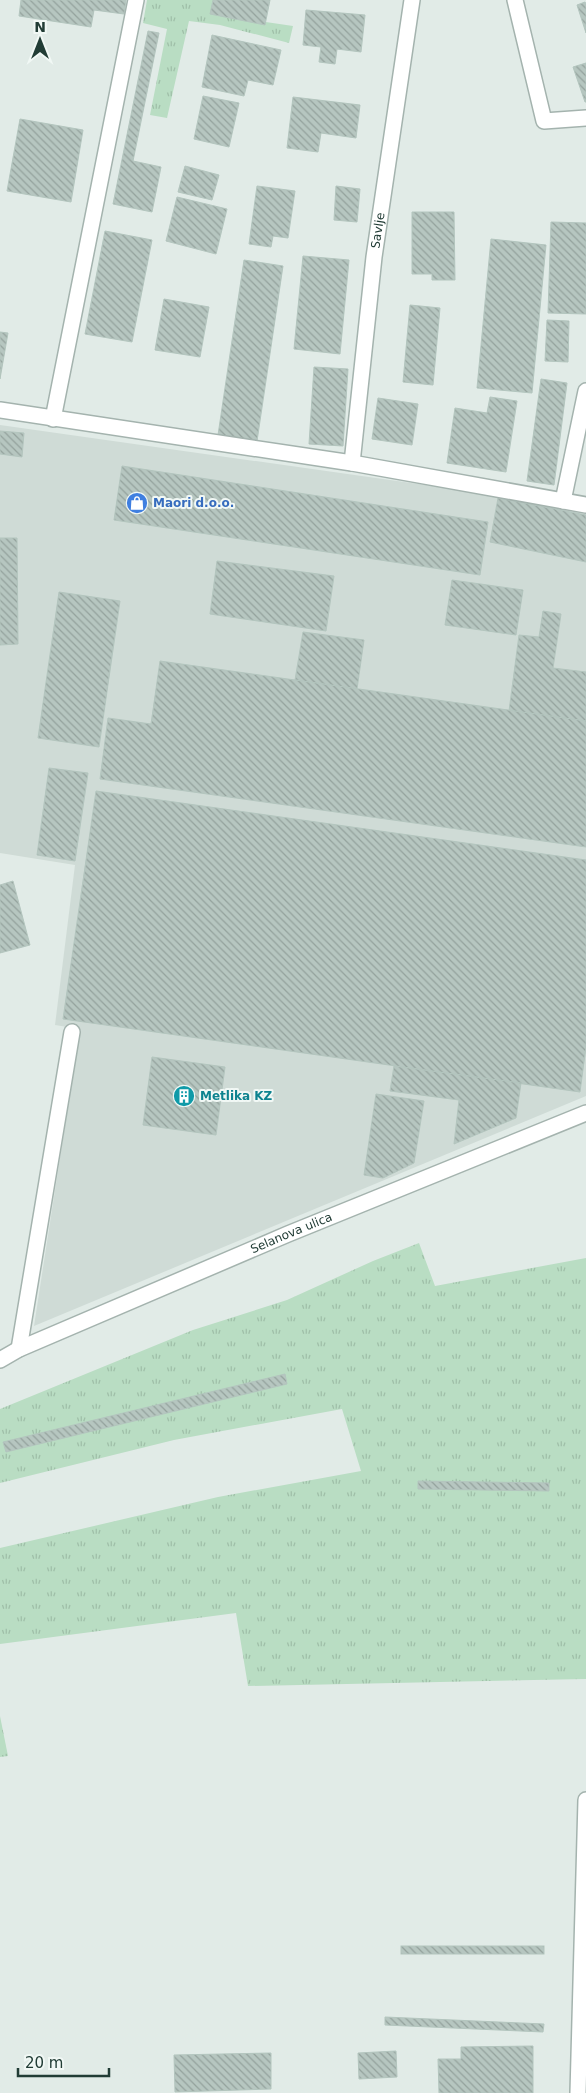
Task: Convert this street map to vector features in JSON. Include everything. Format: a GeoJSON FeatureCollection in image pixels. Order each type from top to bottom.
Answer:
{"type":"FeatureCollection","features":[{"type":"Feature","properties":{"kind":"street"},"geometry":{"type":"LineString","coordinates":[[53,419],[136,0]]}},
{"type":"Feature","properties":{"kind":"street","name":"Savlje"},"geometry":{"type":"LineString","coordinates":[[352,463],[374,257],[412,0]]}},
{"type":"Feature","properties":{"kind":"street"},"geometry":{"type":"LineString","coordinates":[[515,0],[544,121],[586,118]]}},
{"type":"Feature","properties":{"kind":"street"},"geometry":{"type":"LineString","coordinates":[[563,501],[586,391]]}},
{"type":"Feature","properties":{"kind":"street"},"geometry":{"type":"LineString","coordinates":[[0,410],[352,463],[586,505]]}},
{"type":"Feature","properties":{"kind":"street"},"geometry":{"type":"LineString","coordinates":[[19,1349],[72,1032]]}},
{"type":"Feature","properties":{"kind":"street","name":"Selanova ulica"},"geometry":{"type":"LineString","coordinates":[[0,1360],[19,1349],[288,1234],[586,1113]]}},
{"type":"Feature","properties":{"kind":"street"},"geometry":{"type":"LineString","coordinates":[[578,2093],[586,1800]]}},
{"type":"Feature","properties":{"kind":"shaded area"},"geometry":{"type":"Polygon","coordinates":[[[0,425],[496,495],[586,511],[586,1096],[34,1326],[80,1029],[55,1025],[75,865],[0,853],[0,425]]]}},
{"type":"Feature","properties":{"kind":"green space"},"geometry":{"type":"Polygon","coordinates":[[[147,0],[255,0],[252,20],[293,26],[289,43],[220,25],[189,21],[167,118],[150,115],[167,29],[143,23],[147,0]]]}},
{"type":"Feature","properties":{"kind":"green space"},"geometry":{"type":"Polygon","coordinates":[[[419,1243],[435,1286],[586,1258],[586,1679],[248,1686],[236,1613],[0,1644],[0,1548],[218,1497],[361,1471],[342,1409],[174,1440],[0,1483],[0,1409],[193,1330],[287,1300],[373,1261],[419,1243]]]}},
{"type":"Feature","properties":{"kind":"green space"},"geometry":{"type":"Polygon","coordinates":[[[0,1716],[8,1756],[0,1757],[0,1716]]]}},
{"type":"Feature","properties":{"kind":"building"},"geometry":{"type":"Polygon","coordinates":[[[21,0],[126,0],[124,14],[94,10],[91,27],[19,16],[21,0]]]}},
{"type":"Feature","properties":{"kind":"building"},"geometry":{"type":"Polygon","coordinates":[[[213,0],[270,0],[265,25],[210,14],[213,0]]]}},
{"type":"Feature","properties":{"kind":"building"},"geometry":{"type":"Polygon","coordinates":[[[585,2],[586,4],[586,33],[577,5],[585,2]]]}},
{"type":"Feature","properties":{"kind":"building"},"geometry":{"type":"Polygon","coordinates":[[[306,10],[365,15],[361,52],[337,49],[335,64],[319,62],[321,47],[303,45],[306,10]]]}},
{"type":"Feature","properties":{"kind":"building"},"geometry":{"type":"Polygon","coordinates":[[[148,31],[159,33],[133,161],[161,167],[152,212],[113,204],[148,31]]]}},
{"type":"Feature","properties":{"kind":"building"},"geometry":{"type":"Polygon","coordinates":[[[212,35],[281,50],[273,85],[248,80],[244,96],[202,87],[212,35]]]}},
{"type":"Feature","properties":{"kind":"building"},"geometry":{"type":"Polygon","coordinates":[[[586,63],[586,102],[585,102],[573,67],[586,63]]]}},
{"type":"Feature","properties":{"kind":"building"},"geometry":{"type":"Polygon","coordinates":[[[203,96],[239,103],[229,147],[194,139],[203,96]]]}},
{"type":"Feature","properties":{"kind":"building"},"geometry":{"type":"Polygon","coordinates":[[[293,97],[360,105],[356,138],[321,133],[318,152],[287,148],[293,97]]]}},
{"type":"Feature","properties":{"kind":"building"},"geometry":{"type":"Polygon","coordinates":[[[20,119],[83,130],[71,202],[7,191],[20,119]]]}},
{"type":"Feature","properties":{"kind":"building"},"geometry":{"type":"Polygon","coordinates":[[[185,166],[219,175],[212,200],[178,192],[185,166]]]}},
{"type":"Feature","properties":{"kind":"building"},"geometry":{"type":"Polygon","coordinates":[[[257,186],[295,191],[288,238],[273,236],[271,247],[249,244],[257,186]]]}},
{"type":"Feature","properties":{"kind":"building"},"geometry":{"type":"Polygon","coordinates":[[[336,186],[360,189],[357,222],[334,220],[336,186]]]}},
{"type":"Feature","properties":{"kind":"building"},"geometry":{"type":"Polygon","coordinates":[[[177,197],[227,209],[216,254],[166,241],[177,197]]]}},
{"type":"Feature","properties":{"kind":"building"},"geometry":{"type":"Polygon","coordinates":[[[412,212],[454,212],[455,280],[432,280],[432,274],[412,274],[412,212]]]}},
{"type":"Feature","properties":{"kind":"building"},"geometry":{"type":"Polygon","coordinates":[[[551,222],[586,223],[586,314],[548,313],[551,222]]]}},
{"type":"Feature","properties":{"kind":"building"},"geometry":{"type":"Polygon","coordinates":[[[105,231],[152,240],[132,342],[85,334],[105,231]]]}},
{"type":"Feature","properties":{"kind":"building"},"geometry":{"type":"Polygon","coordinates":[[[491,239],[546,245],[532,393],[477,388],[491,239]]]}},
{"type":"Feature","properties":{"kind":"building"},"geometry":{"type":"Polygon","coordinates":[[[303,256],[349,260],[340,354],[294,349],[303,256]]]}},
{"type":"Feature","properties":{"kind":"building"},"geometry":{"type":"Polygon","coordinates":[[[244,260],[283,266],[257,441],[218,435],[244,260]]]}},
{"type":"Feature","properties":{"kind":"building"},"geometry":{"type":"Polygon","coordinates":[[[164,299],[209,307],[200,357],[155,350],[164,299]]]}},
{"type":"Feature","properties":{"kind":"building"},"geometry":{"type":"Polygon","coordinates":[[[410,305],[440,308],[433,385],[403,382],[410,305]]]}},
{"type":"Feature","properties":{"kind":"building"},"geometry":{"type":"Polygon","coordinates":[[[547,320],[569,321],[568,362],[545,361],[547,320]]]}},
{"type":"Feature","properties":{"kind":"building"},"geometry":{"type":"Polygon","coordinates":[[[0,332],[8,333],[0,379],[0,332]]]}},
{"type":"Feature","properties":{"kind":"building"},"geometry":{"type":"Polygon","coordinates":[[[314,367],[348,369],[343,446],[309,444],[314,367]]]}},
{"type":"Feature","properties":{"kind":"building"},"geometry":{"type":"Polygon","coordinates":[[[541,379],[567,383],[554,485],[527,481],[541,379]]]}},
{"type":"Feature","properties":{"kind":"building"},"geometry":{"type":"Polygon","coordinates":[[[490,397],[517,401],[506,472],[447,463],[455,408],[487,413],[490,397]]]}},
{"type":"Feature","properties":{"kind":"building"},"geometry":{"type":"Polygon","coordinates":[[[378,398],[418,404],[412,445],[372,439],[378,398]]]}},
{"type":"Feature","properties":{"kind":"building"},"geometry":{"type":"Polygon","coordinates":[[[0,431],[24,433],[22,457],[0,454],[0,431]]]}},
{"type":"Feature","properties":{"kind":"building"},"geometry":{"type":"Polygon","coordinates":[[[122,466],[488,522],[480,575],[114,520],[122,466]]]}},
{"type":"Feature","properties":{"kind":"building"},"geometry":{"type":"Polygon","coordinates":[[[498,498],[586,515],[586,562],[490,542],[498,498]]]}},
{"type":"Feature","properties":{"kind":"building"},"geometry":{"type":"Polygon","coordinates":[[[0,538],[17,538],[18,644],[0,645],[0,538]]]}},
{"type":"Feature","properties":{"kind":"building"},"geometry":{"type":"Polygon","coordinates":[[[217,561],[334,576],[326,631],[210,614],[217,561]]]}},
{"type":"Feature","properties":{"kind":"building"},"geometry":{"type":"Polygon","coordinates":[[[452,580],[523,590],[516,635],[445,625],[452,580]]]}},
{"type":"Feature","properties":{"kind":"building"},"geometry":{"type":"Polygon","coordinates":[[[59,592],[120,601],[99,747],[38,738],[59,592]]]}},
{"type":"Feature","properties":{"kind":"building"},"geometry":{"type":"Polygon","coordinates":[[[543,611],[561,614],[553,668],[586,672],[586,721],[509,711],[519,635],[539,637],[543,611]]]}},
{"type":"Feature","properties":{"kind":"building"},"geometry":{"type":"Polygon","coordinates":[[[303,632],[364,640],[357,689],[295,680],[303,632]]]}},
{"type":"Feature","properties":{"kind":"building"},"geometry":{"type":"Polygon","coordinates":[[[160,661],[586,721],[586,847],[100,779],[108,718],[151,724],[160,661]]]}},
{"type":"Feature","properties":{"kind":"building"},"geometry":{"type":"Polygon","coordinates":[[[49,768],[88,773],[75,861],[37,855],[49,768]]]}},
{"type":"Feature","properties":{"kind":"building"},"geometry":{"type":"Polygon","coordinates":[[[96,791],[586,860],[586,1047],[580,1092],[63,1019],[96,791]]]}},
{"type":"Feature","properties":{"kind":"building"},"geometry":{"type":"Polygon","coordinates":[[[13,881],[30,945],[0,953],[0,885],[13,881]]]}},
{"type":"Feature","properties":{"kind":"building","name":"Metlika KZ"},"geometry":{"type":"Polygon","coordinates":[[[152,1057],[225,1067],[216,1135],[143,1125],[152,1057]]]}},
{"type":"Feature","properties":{"kind":"building"},"geometry":{"type":"Polygon","coordinates":[[[394,1066],[521,1083],[516,1118],[454,1144],[459,1100],[390,1091],[394,1066]]]}},
{"type":"Feature","properties":{"kind":"building"},"geometry":{"type":"Polygon","coordinates":[[[376,1094],[424,1101],[414,1163],[383,1178],[364,1175],[376,1094]]]}},
{"type":"Feature","properties":{"kind":"building"},"geometry":{"type":"Polygon","coordinates":[[[285,1374],[287,1384],[6,1452],[3,1442],[285,1374]]]}},
{"type":"Feature","properties":{"kind":"building"},"geometry":{"type":"Polygon","coordinates":[[[418,1481],[549,1483],[549,1491],[418,1489],[418,1481]]]}},
{"type":"Feature","properties":{"kind":"building"},"geometry":{"type":"Polygon","coordinates":[[[401,1946],[544,1946],[544,1954],[401,1954],[401,1946]]]}},
{"type":"Feature","properties":{"kind":"building"},"geometry":{"type":"Polygon","coordinates":[[[385,2017],[544,2024],[543,2032],[385,2025],[385,2017]]]}},
{"type":"Feature","properties":{"kind":"building"},"geometry":{"type":"Polygon","coordinates":[[[533,2046],[533,2093],[439,2093],[438,2059],[461,2059],[461,2047],[533,2046]]]}},
{"type":"Feature","properties":{"kind":"building"},"geometry":{"type":"Polygon","coordinates":[[[396,2051],[397,2077],[359,2079],[358,2053],[396,2051]]]}},
{"type":"Feature","properties":{"kind":"building"},"geometry":{"type":"Polygon","coordinates":[[[271,2053],[271,2089],[175,2092],[174,2055],[271,2053]]]}},
{"type":"Feature","properties":{"kind":"place","name":"Maori d.o.o."},"geometry":{"type":"Point","coordinates":[137,503]}},
{"type":"Feature","properties":{"kind":"place","name":"Metlika KZ"},"geometry":{"type":"Point","coordinates":[184,1096]}}]}
